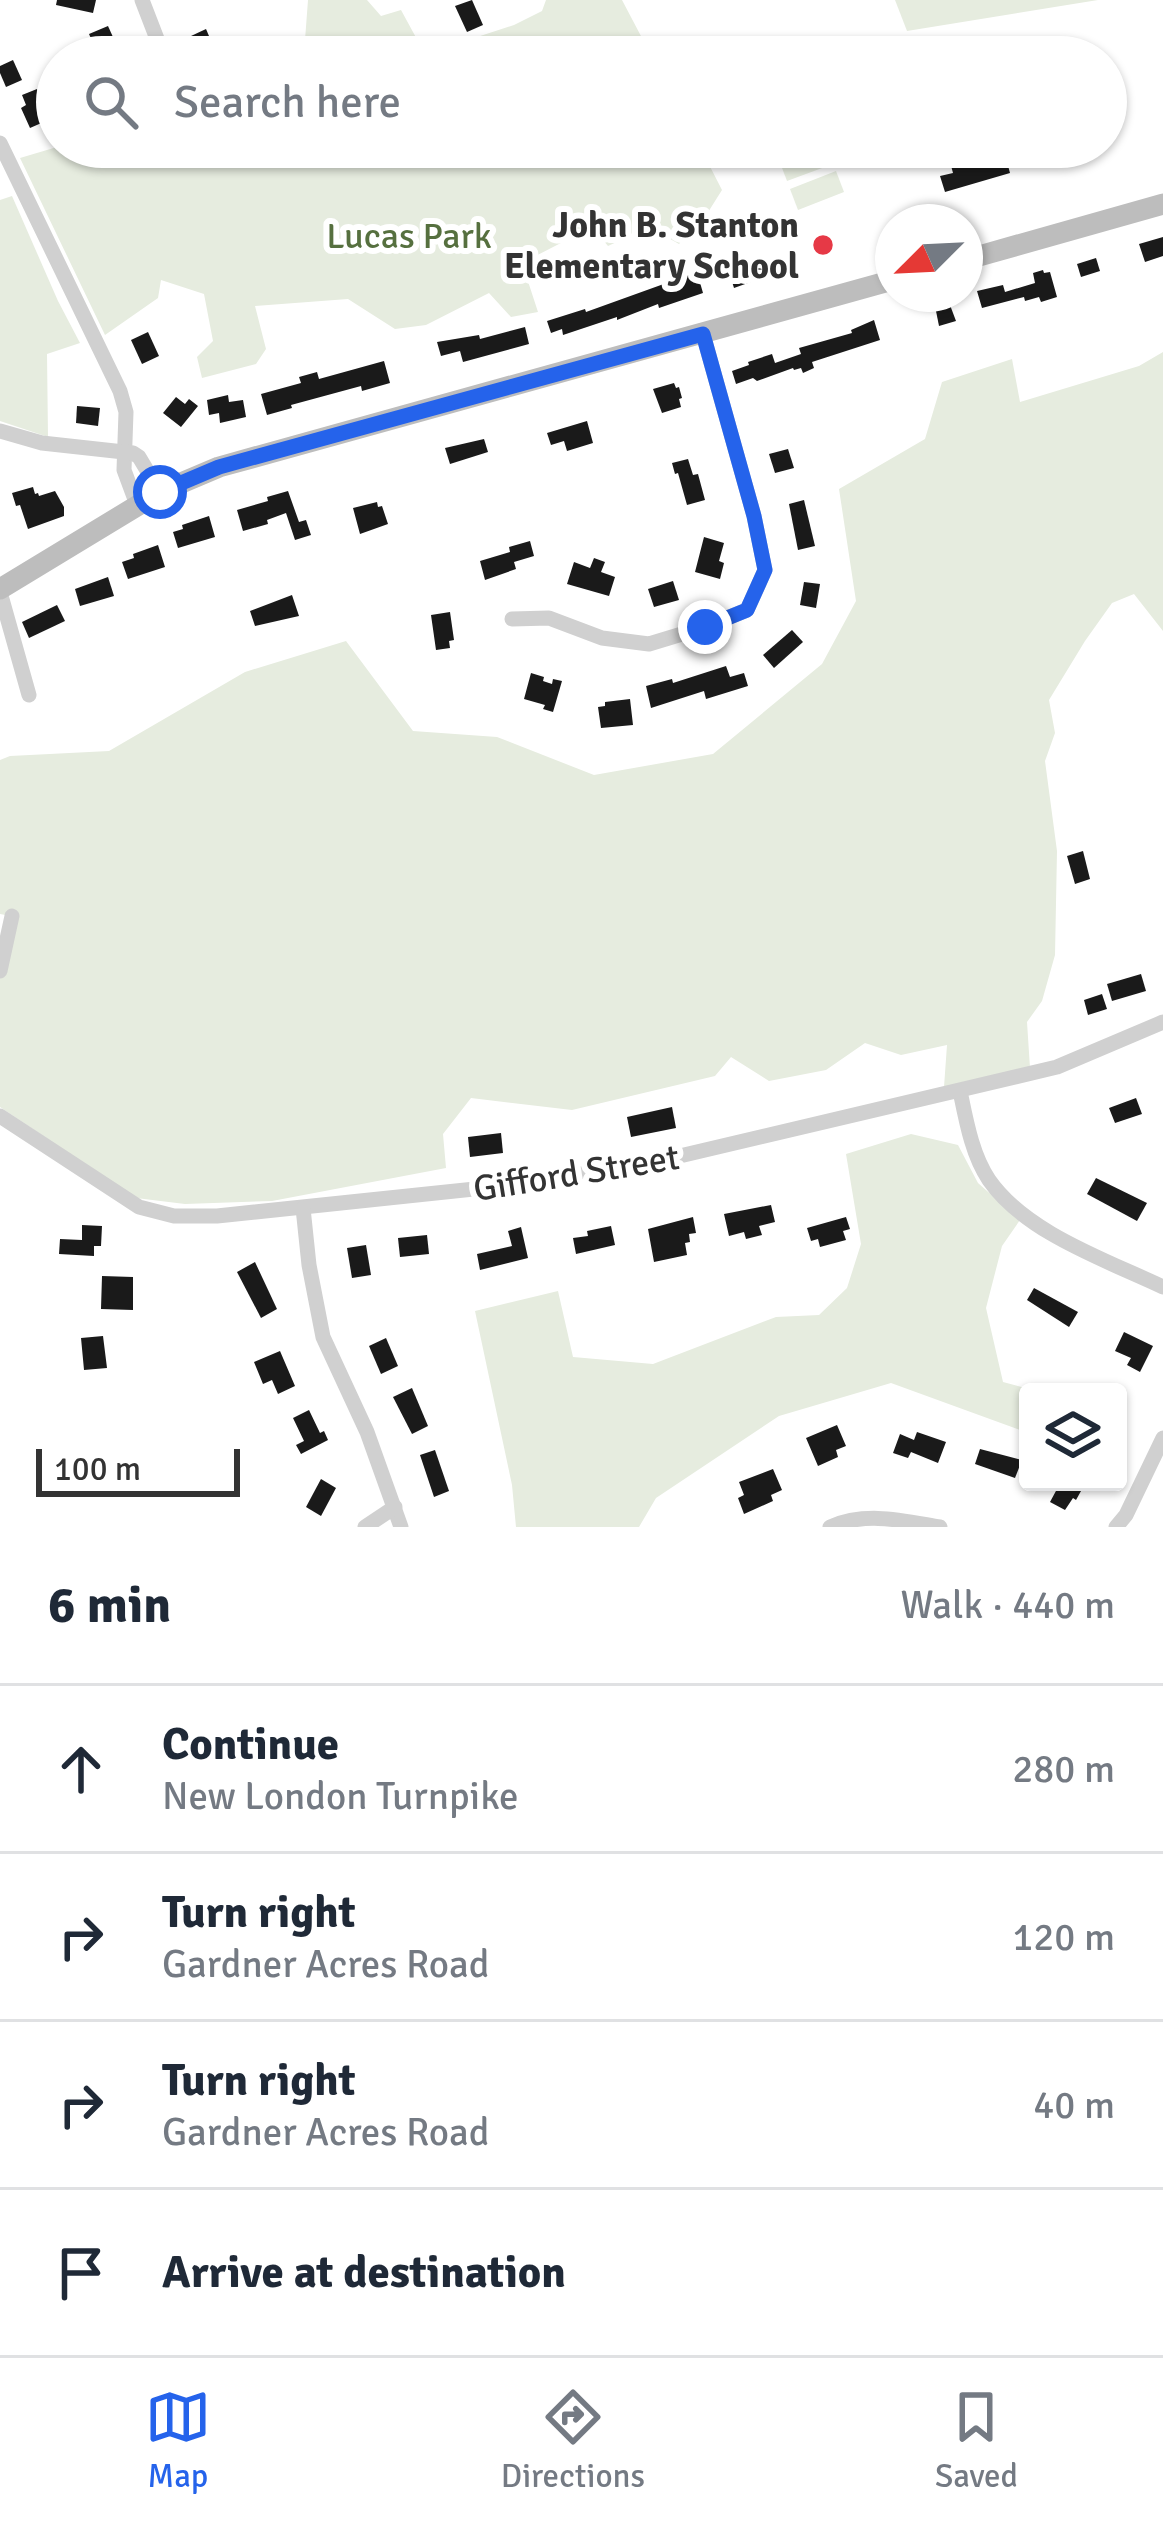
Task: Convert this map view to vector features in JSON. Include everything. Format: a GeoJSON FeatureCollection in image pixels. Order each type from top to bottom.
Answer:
{"type":"FeatureCollection","features":[{"type":"Feature","properties":{"kind":"main road"},"geometry":{"type":"LineString","coordinates":[[983,255],[1163,204]]}},
{"type":"Feature","properties":{"kind":"main road"},"geometry":{"type":"LineString","coordinates":[[0,591],[160,492],[219,467],[875,285]]}},
{"type":"Feature","properties":{"kind":"street"},"geometry":{"type":"LineString","coordinates":[[142,0],[156,36]]}},
{"type":"Feature","properties":{"kind":"street"},"geometry":{"type":"LineString","coordinates":[[0,143],[120,391],[126,412],[125,478],[137,506]]}},
{"type":"Feature","properties":{"kind":"street"},"geometry":{"type":"LineString","coordinates":[[512,619],[549,617],[602,638],[649,644],[747,610],[765,570],[703,334]]}},
{"type":"Feature","properties":{"kind":"street"},"geometry":{"type":"LineString","coordinates":[[0,430],[42,443],[123,451],[139,457],[160,492]]}},
{"type":"Feature","properties":{"kind":"street"},"geometry":{"type":"LineString","coordinates":[[0,591],[29,695]]}},
{"type":"Feature","properties":{"kind":"street"},"geometry":{"type":"LineString","coordinates":[[0,971],[12,916]]}},
{"type":"Feature","properties":{"kind":"street","name":"Gifford Street"},"geometry":{"type":"LineString","coordinates":[[0,1117],[139,1207],[174,1216],[217,1216],[513,1185],[650,1163],[1058,1067],[1163,1022]]}},
{"type":"Feature","properties":{"kind":"street"},"geometry":{"type":"LineString","coordinates":[[960,1091],[967,1127],[987,1177],[1012,1208],[1051,1233],[1163,1287]]}},
{"type":"Feature","properties":{"kind":"street"},"geometry":{"type":"LineString","coordinates":[[303,1208],[323,1337],[367,1432],[401,1527]]}},
{"type":"Feature","properties":{"kind":"street"},"geometry":{"type":"LineString","coordinates":[[1116,1527],[1163,1438]]}},
{"type":"Feature","properties":{"kind":"street"},"geometry":{"type":"LineString","coordinates":[[365,1527],[394,1507]]}},
{"type":"Feature","properties":{"kind":"street"},"geometry":{"type":"LineString","coordinates":[[830,1527],[881,1517],[940,1527]]}},
{"type":"Feature","properties":{"kind":"green space"},"geometry":{"type":"Polygon","coordinates":[[[308,0],[367,0],[381,16],[401,10],[415,36],[305,36],[308,0]]]}},
{"type":"Feature","properties":{"kind":"green space"},"geometry":{"type":"Polygon","coordinates":[[[546,0],[622,0],[641,36],[480,36],[542,11],[546,0]]]}},
{"type":"Feature","properties":{"kind":"green space"},"geometry":{"type":"Polygon","coordinates":[[[895,0],[1098,0],[907,31],[895,0]]]}},
{"type":"Feature","properties":{"kind":"green space","name":"Lucas Park"},"geometry":{"type":"Polygon","coordinates":[[[36,153],[36,168],[711,168],[722,190],[679,244],[649,227],[608,246],[592,227],[522,263],[538,312],[511,317],[489,293],[426,325],[395,329],[348,299],[255,306],[266,349],[256,364],[202,378],[197,357],[213,341],[204,294],[161,280],[158,298],[105,335],[20,158],[36,153]]]}},
{"type":"Feature","properties":{"kind":"green space"},"geometry":{"type":"Polygon","coordinates":[[[782,168],[822,168],[787,181],[782,168]]]}},
{"type":"Feature","properties":{"kind":"green space"},"geometry":{"type":"Polygon","coordinates":[[[836,171],[844,192],[798,210],[790,189],[836,171]]]}},
{"type":"Feature","properties":{"kind":"green space"},"geometry":{"type":"Polygon","coordinates":[[[12,196],[80,343],[47,354],[48,437],[0,421],[0,200],[12,196]]]}},
{"type":"Feature","properties":{"kind":"green space"},"geometry":{"type":"Polygon","coordinates":[[[1163,352],[1163,631],[1134,594],[1112,603],[1049,700],[1055,733],[1045,761],[1057,851],[1055,955],[1042,1001],[1027,1022],[1030,1068],[944,1087],[947,1045],[901,1055],[865,1043],[826,1070],[769,1081],[731,1057],[715,1076],[572,1110],[471,1098],[443,1134],[446,1168],[272,1201],[185,1204],[136,1198],[0,1107],[0,962],[11,916],[0,914],[0,760],[109,751],[245,672],[346,641],[413,731],[497,737],[594,775],[713,754],[822,664],[856,601],[839,489],[925,439],[942,382],[1012,359],[1020,402],[1139,366],[1163,352]]]}},
{"type":"Feature","properties":{"kind":"green space"},"geometry":{"type":"Polygon","coordinates":[[[911,1134],[958,1145],[978,1183],[1020,1220],[1002,1246],[986,1308],[1003,1382],[1019,1386],[1019,1430],[891,1383],[779,1416],[656,1498],[639,1527],[516,1527],[512,1485],[475,1311],[558,1291],[573,1357],[653,1364],[776,1317],[819,1315],[847,1288],[861,1244],[846,1154],[911,1134]]]}},
{"type":"Feature","properties":{"kind":"building"},"geometry":{"type":"Polygon","coordinates":[[[57,0],[96,0],[93,13],[56,5],[57,0]]]}},
{"type":"Feature","properties":{"kind":"building"},"geometry":{"type":"Polygon","coordinates":[[[472,0],[483,25],[467,32],[455,6],[472,0]]]}},
{"type":"Feature","properties":{"kind":"building"},"geometry":{"type":"Polygon","coordinates":[[[108,26],[112,36],[90,36],[108,26]]]}},
{"type":"Feature","properties":{"kind":"building"},"geometry":{"type":"Polygon","coordinates":[[[13,60],[22,80],[6,87],[0,66],[13,60]]]}},
{"type":"Feature","properties":{"kind":"building"},"geometry":{"type":"Polygon","coordinates":[[[36,89],[36,125],[30,128],[21,108],[26,105],[22,95],[36,89]]]}},
{"type":"Feature","properties":{"kind":"building"},"geometry":{"type":"Polygon","coordinates":[[[952,168],[1009,168],[1010,173],[945,192],[940,176],[953,173],[952,168]]]}},
{"type":"Feature","properties":{"kind":"building"},"geometry":{"type":"Polygon","coordinates":[[[1163,237],[1163,256],[1145,262],[1139,244],[1163,237]]]}},
{"type":"Feature","properties":{"kind":"building"},"geometry":{"type":"Polygon","coordinates":[[[1096,258],[1100,271],[1081,277],[1077,264],[1096,258]]]}},
{"type":"Feature","properties":{"kind":"building"},"geometry":{"type":"Polygon","coordinates":[[[760,263],[765,277],[734,288],[729,272],[760,263]]]}},
{"type":"Feature","properties":{"kind":"building"},"geometry":{"type":"Polygon","coordinates":[[[697,272],[703,293],[563,335],[562,329],[551,333],[547,321],[697,272]]]}},
{"type":"Feature","properties":{"kind":"building"},"geometry":{"type":"Polygon","coordinates":[[[1050,272],[1057,297],[1041,302],[1039,297],[1025,301],[1024,297],[983,308],[983,290],[1003,285],[1005,292],[1035,283],[1033,273],[1050,272]]]}},
{"type":"Feature","properties":{"kind":"building"},"geometry":{"type":"Polygon","coordinates":[[[936,312],[953,312],[956,321],[939,326],[936,312]]]}},
{"type":"Feature","properties":{"kind":"building"},"geometry":{"type":"Polygon","coordinates":[[[874,320],[880,340],[812,362],[814,368],[803,373],[793,368],[736,384],[732,371],[748,362],[772,354],[775,363],[801,354],[799,348],[852,333],[874,320]]]}},
{"type":"Feature","properties":{"kind":"building"},"geometry":{"type":"Polygon","coordinates":[[[525,327],[529,344],[463,362],[460,351],[441,356],[437,342],[479,335],[480,339],[525,327]]]}},
{"type":"Feature","properties":{"kind":"building"},"geometry":{"type":"Polygon","coordinates":[[[148,332],[159,356],[142,364],[131,340],[148,332]]]}},
{"type":"Feature","properties":{"kind":"building"},"geometry":{"type":"Polygon","coordinates":[[[384,361],[390,383],[362,391],[361,386],[267,415],[261,394],[301,383],[299,377],[317,372],[319,379],[384,361]]]}},
{"type":"Feature","properties":{"kind":"building"},"geometry":{"type":"Polygon","coordinates":[[[674,383],[679,387],[681,407],[662,413],[653,389],[674,383]]]}},
{"type":"Feature","properties":{"kind":"building"},"geometry":{"type":"Polygon","coordinates":[[[228,395],[229,402],[243,400],[246,417],[220,423],[219,413],[209,415],[207,400],[228,395]]]}},
{"type":"Feature","properties":{"kind":"building"},"geometry":{"type":"Polygon","coordinates":[[[176,397],[198,406],[181,427],[163,413],[176,397]]]}},
{"type":"Feature","properties":{"kind":"building"},"geometry":{"type":"Polygon","coordinates":[[[77,406],[100,408],[98,426],[76,423],[77,406]]]}},
{"type":"Feature","properties":{"kind":"building"},"geometry":{"type":"Polygon","coordinates":[[[587,421],[593,443],[567,451],[564,441],[551,445],[547,433],[587,421]]]}},
{"type":"Feature","properties":{"kind":"building"},"geometry":{"type":"Polygon","coordinates":[[[484,439],[488,452],[450,464],[445,448],[484,439]]]}},
{"type":"Feature","properties":{"kind":"building"},"geometry":{"type":"Polygon","coordinates":[[[788,449],[794,468],[775,473],[769,454],[788,449]]]}},
{"type":"Feature","properties":{"kind":"building"},"geometry":{"type":"Polygon","coordinates":[[[688,459],[705,500],[687,505],[672,463],[688,459]]]}},
{"type":"Feature","properties":{"kind":"building"},"geometry":{"type":"Polygon","coordinates":[[[33,487],[39,496],[55,491],[64,516],[28,529],[12,493],[33,487]]]}},
{"type":"Feature","properties":{"kind":"building"},"geometry":{"type":"Polygon","coordinates":[[[288,491],[299,522],[306,520],[311,535],[295,540],[286,513],[243,531],[237,510],[288,491]]]}},
{"type":"Feature","properties":{"kind":"building"},"geometry":{"type":"Polygon","coordinates":[[[804,500],[815,546],[798,550],[789,504],[804,500]]]}},
{"type":"Feature","properties":{"kind":"building"},"geometry":{"type":"Polygon","coordinates":[[[377,502],[388,524],[360,534],[353,508],[377,502]]]}},
{"type":"Feature","properties":{"kind":"building"},"geometry":{"type":"Polygon","coordinates":[[[209,516],[215,537],[178,548],[173,532],[209,516]]]}},
{"type":"Feature","properties":{"kind":"building"},"geometry":{"type":"Polygon","coordinates":[[[704,537],[724,543],[720,579],[695,572],[704,537]]]}},
{"type":"Feature","properties":{"kind":"building"},"geometry":{"type":"Polygon","coordinates":[[[530,541],[534,556],[514,562],[516,569],[485,580],[480,561],[530,541]]]}},
{"type":"Feature","properties":{"kind":"building"},"geometry":{"type":"Polygon","coordinates":[[[158,545],[165,567],[128,579],[122,562],[158,545]]]}},
{"type":"Feature","properties":{"kind":"building"},"geometry":{"type":"Polygon","coordinates":[[[594,558],[605,562],[601,572],[615,577],[609,596],[567,584],[574,562],[590,568],[594,558]]]}},
{"type":"Feature","properties":{"kind":"building"},"geometry":{"type":"Polygon","coordinates":[[[108,577],[114,596],[80,606],[75,589],[108,577]]]}},
{"type":"Feature","properties":{"kind":"building"},"geometry":{"type":"Polygon","coordinates":[[[673,581],[679,600],[654,607],[648,589],[673,581]]]}},
{"type":"Feature","properties":{"kind":"building"},"geometry":{"type":"Polygon","coordinates":[[[804,582],[820,584],[816,608],[800,605],[804,582]]]}},
{"type":"Feature","properties":{"kind":"building"},"geometry":{"type":"Polygon","coordinates":[[[292,595],[299,616],[255,626],[250,611],[292,595]]]}},
{"type":"Feature","properties":{"kind":"building"},"geometry":{"type":"Polygon","coordinates":[[[57,605],[65,621],[29,638],[22,622],[57,605]]]}},
{"type":"Feature","properties":{"kind":"building"},"geometry":{"type":"Polygon","coordinates":[[[450,612],[454,640],[449,641],[450,648],[436,650],[431,615],[450,612]]]}},
{"type":"Feature","properties":{"kind":"building"},"geometry":{"type":"Polygon","coordinates":[[[792,630],[803,642],[774,668],[763,655],[792,630]]]}},
{"type":"Feature","properties":{"kind":"building"},"geometry":{"type":"Polygon","coordinates":[[[726,666],[730,677],[744,673],[748,686],[706,699],[704,691],[651,708],[646,686],[672,679],[673,683],[726,666]]]}},
{"type":"Feature","properties":{"kind":"building"},"geometry":{"type":"Polygon","coordinates":[[[531,673],[552,684],[553,679],[562,681],[553,712],[524,699],[531,673]]]}},
{"type":"Feature","properties":{"kind":"building"},"geometry":{"type":"Polygon","coordinates":[[[630,699],[633,725],[601,728],[598,707],[630,699]]]}},
{"type":"Feature","properties":{"kind":"building"},"geometry":{"type":"Polygon","coordinates":[[[1083,851],[1090,879],[1075,884],[1067,856],[1083,851]]]}},
{"type":"Feature","properties":{"kind":"building"},"geometry":{"type":"Polygon","coordinates":[[[1141,974],[1146,991],[1112,1001],[1107,984],[1141,974]]]}},
{"type":"Feature","properties":{"kind":"building"},"geometry":{"type":"Polygon","coordinates":[[[1102,994],[1107,1009],[1088,1015],[1084,1000],[1102,994]]]}},
{"type":"Feature","properties":{"kind":"building"},"geometry":{"type":"Polygon","coordinates":[[[1136,1098],[1142,1114],[1115,1123],[1109,1108],[1136,1098]]]}},
{"type":"Feature","properties":{"kind":"building"},"geometry":{"type":"Polygon","coordinates":[[[672,1107],[676,1128],[631,1137],[627,1117],[672,1107]]]}},
{"type":"Feature","properties":{"kind":"building"},"geometry":{"type":"Polygon","coordinates":[[[501,1133],[503,1153],[470,1157],[468,1137],[501,1133]]]}},
{"type":"Feature","properties":{"kind":"building"},"geometry":{"type":"Polygon","coordinates":[[[1096,1178],[1147,1203],[1137,1221],[1087,1194],[1096,1178]]]}},
{"type":"Feature","properties":{"kind":"building"},"geometry":{"type":"Polygon","coordinates":[[[771,1205],[775,1222],[759,1226],[762,1235],[729,1236],[724,1214],[771,1205]]]}},
{"type":"Feature","properties":{"kind":"building"},"geometry":{"type":"Polygon","coordinates":[[[693,1217],[696,1233],[689,1234],[690,1242],[685,1243],[687,1255],[654,1262],[648,1229],[693,1217]]]}},
{"type":"Feature","properties":{"kind":"building"},"geometry":{"type":"Polygon","coordinates":[[[846,1217],[850,1229],[843,1231],[846,1240],[820,1247],[818,1239],[811,1241],[807,1228],[846,1217]]]}},
{"type":"Feature","properties":{"kind":"building"},"geometry":{"type":"Polygon","coordinates":[[[82,1225],[102,1226],[101,1246],[94,1246],[94,1256],[59,1254],[60,1239],[82,1240],[82,1225]]]}},
{"type":"Feature","properties":{"kind":"building"},"geometry":{"type":"Polygon","coordinates":[[[611,1226],[615,1245],[576,1254],[573,1238],[611,1226]]]}},
{"type":"Feature","properties":{"kind":"building"},"geometry":{"type":"Polygon","coordinates":[[[521,1227],[528,1258],[480,1270],[477,1254],[512,1246],[508,1231],[521,1227]]]}},
{"type":"Feature","properties":{"kind":"building"},"geometry":{"type":"Polygon","coordinates":[[[427,1235],[429,1254],[400,1257],[398,1238],[427,1235]]]}},
{"type":"Feature","properties":{"kind":"building"},"geometry":{"type":"Polygon","coordinates":[[[366,1245],[371,1275],[352,1278],[347,1248],[366,1245]]]}},
{"type":"Feature","properties":{"kind":"building"},"geometry":{"type":"Polygon","coordinates":[[[255,1262],[277,1309],[261,1318],[237,1272],[255,1262]]]}},
{"type":"Feature","properties":{"kind":"building"},"geometry":{"type":"Polygon","coordinates":[[[102,1276],[133,1277],[133,1310],[101,1309],[102,1276]]]}},
{"type":"Feature","properties":{"kind":"building"},"geometry":{"type":"Polygon","coordinates":[[[1034,1288],[1078,1312],[1069,1327],[1027,1300],[1034,1288]]]}},
{"type":"Feature","properties":{"kind":"building"},"geometry":{"type":"Polygon","coordinates":[[[1124,1332],[1153,1346],[1140,1372],[1127,1365],[1131,1358],[1115,1351],[1124,1332]]]}},
{"type":"Feature","properties":{"kind":"building"},"geometry":{"type":"Polygon","coordinates":[[[103,1336],[107,1368],[84,1370],[81,1338],[103,1336]]]}},
{"type":"Feature","properties":{"kind":"building"},"geometry":{"type":"Polygon","coordinates":[[[386,1338],[398,1366],[381,1374],[369,1346],[386,1338]]]}},
{"type":"Feature","properties":{"kind":"building"},"geometry":{"type":"Polygon","coordinates":[[[280,1351],[295,1386],[278,1394],[272,1380],[263,1384],[254,1362],[280,1351]]]}},
{"type":"Feature","properties":{"kind":"building"},"geometry":{"type":"Polygon","coordinates":[[[412,1388],[428,1426],[412,1434],[393,1397],[412,1388]]]}},
{"type":"Feature","properties":{"kind":"building"},"geometry":{"type":"Polygon","coordinates":[[[309,1410],[328,1440],[301,1454],[296,1445],[304,1441],[293,1418],[309,1410]]]}},
{"type":"Feature","properties":{"kind":"building"},"geometry":{"type":"Polygon","coordinates":[[[837,1425],[846,1446],[836,1450],[838,1457],[818,1466],[806,1438],[837,1425]]]}},
{"type":"Feature","properties":{"kind":"building"},"geometry":{"type":"Polygon","coordinates":[[[917,1432],[946,1442],[938,1463],[911,1452],[908,1458],[893,1453],[900,1434],[914,1440],[917,1432]]]}},
{"type":"Feature","properties":{"kind":"building"},"geometry":{"type":"Polygon","coordinates":[[[980,1449],[1019,1459],[1015,1478],[975,1464],[980,1449]]]}},
{"type":"Feature","properties":{"kind":"building"},"geometry":{"type":"Polygon","coordinates":[[[435,1450],[449,1491],[434,1497],[420,1455],[435,1450]]]}},
{"type":"Feature","properties":{"kind":"building"},"geometry":{"type":"Polygon","coordinates":[[[773,1469],[782,1490],[771,1495],[773,1501],[744,1514],[739,1482],[773,1469]]]}},
{"type":"Feature","properties":{"kind":"building"},"geometry":{"type":"Polygon","coordinates":[[[321,1479],[336,1488],[321,1516],[306,1507],[321,1479]]]}},
{"type":"Feature","properties":{"kind":"building"},"geometry":{"type":"Polygon","coordinates":[[[1056,1491],[1081,1491],[1065,1510],[1050,1502],[1056,1491]]]}},
{"type":"Feature","properties":{"kind":"place","name":"John B. Stanton Elementary School"},"geometry":{"type":"Point","coordinates":[823,245]}},
{"type":"Feature","properties":{"kind":"route"},"geometry":{"type":"LineString","coordinates":[[160,492],[219,467],[703,334],[765,570],[747,610],[705,627]]}}]}
